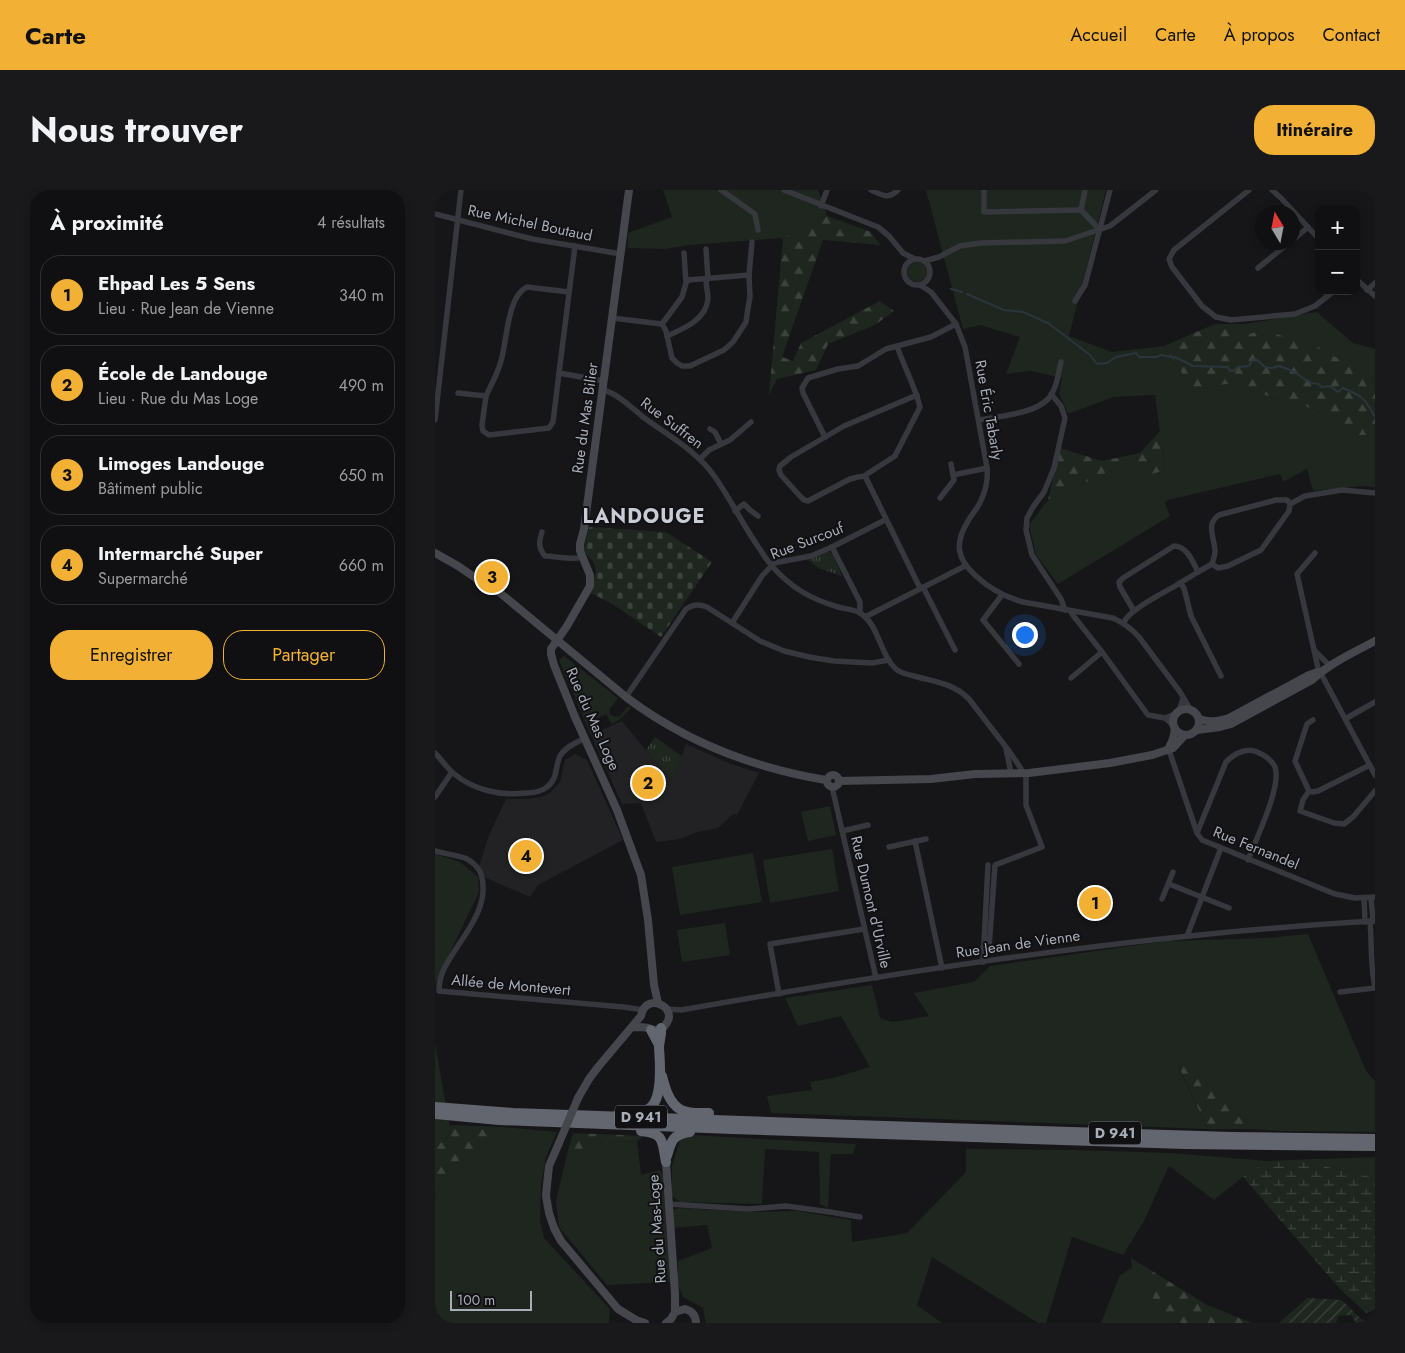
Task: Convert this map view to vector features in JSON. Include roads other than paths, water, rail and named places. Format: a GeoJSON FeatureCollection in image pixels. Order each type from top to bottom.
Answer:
{"type":"FeatureCollection","features":[{"type":"Feature","properties":{"kind":"highway"},"geometry":{"type":"LineString","coordinates":[[653,1029],[659,1045],[665,1088],[669,1098],[681,1110],[758,1117],[769,1122]]}},
{"type":"Feature","properties":{"kind":"highway"},"geometry":{"type":"LineString","coordinates":[[513,1113],[546,1110],[637,1112],[647,1110],[655,1104],[661,1070]]}},
{"type":"Feature","properties":{"kind":"highway","name":"D 941"},"geometry":{"type":"LineString","coordinates":[[435,1107],[513,1113],[769,1122],[1231,1137],[1375,1139]]}},
{"type":"Feature","properties":{"kind":"highway","name":"D 941"},"geometry":{"type":"LineString","coordinates":[[435,1114],[499,1120],[732,1129],[1185,1144],[1375,1146]]}},
{"type":"Feature","properties":{"kind":"highway"},"geometry":{"type":"LineString","coordinates":[[591,1124],[611,1129],[654,1133],[659,1136],[662,1142],[666,1162]]}},
{"type":"Feature","properties":{"kind":"highway"},"geometry":{"type":"LineString","coordinates":[[666,1162],[670,1144],[680,1133],[713,1132],[732,1129]]}},
{"type":"Feature","properties":{"kind":"main road","name":"Rue du Mas Bilier"},"geometry":{"type":"LineString","coordinates":[[558,640],[583,601],[590,586],[590,575],[582,557],[580,544],[584,529],[629,190]]}},
{"type":"Feature","properties":{"kind":"main road"},"geometry":{"type":"LineString","coordinates":[[435,553],[499,592],[642,709],[683,733],[714,748],[758,764],[826,780]]}},
{"type":"Feature","properties":{"kind":"main road","name":"Rue du Mas Loge"},"geometry":{"type":"LineString","coordinates":[[558,640],[551,649],[556,670],[620,818],[641,875],[648,920],[654,985],[659,1003]]}},
{"type":"Feature","properties":{"kind":"main road"},"geometry":{"type":"LineString","coordinates":[[1174,727],[1178,732],[1185,735],[1197,730],[1231,724],[1312,680],[1320,672],[1375,641]]}},
{"type":"Feature","properties":{"kind":"main road"},"geometry":{"type":"LineString","coordinates":[[1199,719],[1219,721],[1229,718],[1309,675],[1320,672]]}},
{"type":"Feature","properties":{"kind":"main road"},"geometry":{"type":"LineString","coordinates":[[1168,750],[1173,739],[1177,712],[1190,709],[1196,712],[1199,719],[1197,730]]}},
{"type":"Feature","properties":{"kind":"main road"},"geometry":{"type":"LineString","coordinates":[[839,781],[931,779],[975,774],[1024,773],[1110,763],[1168,750],[1173,748],[1185,735]]}},
{"type":"Feature","properties":{"kind":"main road"},"geometry":{"type":"LineString","coordinates":[[826,780],[832,774],[838,777],[839,781]]}},
{"type":"Feature","properties":{"kind":"main road"},"geometry":{"type":"LineString","coordinates":[[826,780],[827,784],[832,787],[836,786],[839,781]]}},
{"type":"Feature","properties":{"kind":"main road","name":"Rue du Mas Loge"},"geometry":{"type":"LineString","coordinates":[[644,1010],[654,985]]}},
{"type":"Feature","properties":{"kind":"main road"},"geometry":{"type":"LineString","coordinates":[[633,1027],[653,1029],[666,1025],[669,1018],[667,1009],[659,1003],[644,1010],[633,1027],[627,1031],[589,1079],[578,1098],[549,1166],[546,1196],[549,1213],[561,1241],[618,1309],[645,1323]]}},
{"type":"Feature","properties":{"kind":"main road"},"geometry":{"type":"LineString","coordinates":[[644,1010],[643,1023],[653,1029]]}},
{"type":"Feature","properties":{"kind":"main road","name":"Rue du Mas-Loge"},"geometry":{"type":"LineString","coordinates":[[666,1162],[675,1294],[671,1319]]}},
{"type":"Feature","properties":{"kind":"main road","name":"Rue du Mas-Loge"},"geometry":{"type":"LineString","coordinates":[[675,1294],[685,1309],[693,1313],[696,1323]]}},
{"type":"Feature","properties":{"kind":"main road"},"geometry":{"type":"LineString","coordinates":[[671,1319],[685,1309]]}},
{"type":"Feature","properties":{"kind":"street"},"geometry":{"type":"LineString","coordinates":[[435,420],[461,190]]}},
{"type":"Feature","properties":{"kind":"street"},"geometry":{"type":"LineString","coordinates":[[721,190],[755,214],[757,230]]}},
{"type":"Feature","properties":{"kind":"street"},"geometry":{"type":"LineString","coordinates":[[784,190],[877,228],[889,236],[903,253],[924,261],[939,257],[960,246],[981,243],[1065,241],[1110,226],[1156,190]]}},
{"type":"Feature","properties":{"kind":"street"},"geometry":{"type":"LineString","coordinates":[[821,206],[827,190]]}},
{"type":"Feature","properties":{"kind":"street"},"geometry":{"type":"LineString","coordinates":[[871,190],[887,196],[893,195],[898,190]]}},
{"type":"Feature","properties":{"kind":"street"},"geometry":{"type":"LineString","coordinates":[[983,190],[984,212],[1081,210],[1100,230]]}},
{"type":"Feature","properties":{"kind":"street"},"geometry":{"type":"LineString","coordinates":[[1081,210],[1085,190]]}},
{"type":"Feature","properties":{"kind":"street"},"geometry":{"type":"LineString","coordinates":[[1075,301],[1085,285],[1110,190]]}},
{"type":"Feature","properties":{"kind":"street"},"geometry":{"type":"LineString","coordinates":[[1249,190],[1174,250],[1169,260],[1172,267],[1202,306],[1216,317],[1231,320],[1295,314],[1315,306],[1329,295]]}},
{"type":"Feature","properties":{"kind":"street"},"geometry":{"type":"LineString","coordinates":[[1272,190],[1315,235]]}},
{"type":"Feature","properties":{"kind":"street","name":"Rue Michel Boutaud"},"geometry":{"type":"LineString","coordinates":[[435,214],[532,239],[621,254]]}},
{"type":"Feature","properties":{"kind":"street"},"geometry":{"type":"LineString","coordinates":[[1300,234],[1308,227]]}},
{"type":"Feature","properties":{"kind":"street"},"geometry":{"type":"LineString","coordinates":[[662,324],[666,331],[672,358],[682,366],[690,366],[724,350],[733,342],[745,322],[750,296],[749,275],[752,242]]}},
{"type":"Feature","properties":{"kind":"street"},"geometry":{"type":"LineString","coordinates":[[569,292],[527,287],[522,289],[518,295],[507,323],[501,361],[486,396],[482,425],[483,431],[489,436],[549,428],[553,422],[575,246]]}},
{"type":"Feature","properties":{"kind":"street"},"geometry":{"type":"LineString","coordinates":[[667,336],[690,326],[703,313],[708,300],[706,249]]}},
{"type":"Feature","properties":{"kind":"street"},"geometry":{"type":"LineString","coordinates":[[1258,268],[1279,250]]}},
{"type":"Feature","properties":{"kind":"street"},"geometry":{"type":"LineString","coordinates":[[662,324],[682,297],[686,283],[684,253]]}},
{"type":"Feature","properties":{"kind":"street"},"geometry":{"type":"LineString","coordinates":[[903,253],[904,274],[907,281],[915,285],[920,285],[926,281],[939,257]]}},
{"type":"Feature","properties":{"kind":"street"},"geometry":{"type":"LineString","coordinates":[[904,267],[911,260],[915,259]]}},
{"type":"Feature","properties":{"kind":"street"},"geometry":{"type":"LineString","coordinates":[[924,261],[929,266],[929,276]]}},
{"type":"Feature","properties":{"kind":"street"},"geometry":{"type":"LineString","coordinates":[[686,283],[689,280],[749,275]]}},
{"type":"Feature","properties":{"kind":"street","name":"Rue Éric Tabarly"},"geometry":{"type":"LineString","coordinates":[[929,276],[931,292]]}},
{"type":"Feature","properties":{"kind":"street"},"geometry":{"type":"LineString","coordinates":[[1367,290],[1375,282]]}},
{"type":"Feature","properties":{"kind":"street"},"geometry":{"type":"LineString","coordinates":[[1360,283],[1375,296]]}},
{"type":"Feature","properties":{"kind":"street","name":"Rue Éric Tabarly"},"geometry":{"type":"LineString","coordinates":[[920,285],[931,292],[956,324],[965,347],[987,468],[988,476],[982,499],[967,523],[959,543],[960,553],[965,566]]}},
{"type":"Feature","properties":{"kind":"street"},"geometry":{"type":"LineString","coordinates":[[612,318],[662,324]]}},
{"type":"Feature","properties":{"kind":"street"},"geometry":{"type":"LineString","coordinates":[[825,438],[803,394],[802,388],[809,378],[838,369],[858,366],[886,349],[931,337],[956,324]]}},
{"type":"Feature","properties":{"kind":"street"},"geometry":{"type":"LineString","coordinates":[[897,346],[917,395],[920,407],[895,456],[865,476],[851,479],[808,501],[804,500],[781,475],[780,466],[791,457],[844,426],[917,395]]}},
{"type":"Feature","properties":{"kind":"street"},"geometry":{"type":"LineString","coordinates":[[979,420],[1029,410],[1039,406],[1049,398],[1055,386],[1061,362]]}},
{"type":"Feature","properties":{"kind":"street"},"geometry":{"type":"LineString","coordinates":[[559,373],[604,381]]}},
{"type":"Feature","properties":{"kind":"street","name":"Rue Suffren"},"geometry":{"type":"LineString","coordinates":[[603,390],[614,394],[700,459],[715,478],[771,566],[793,587],[813,599],[860,613],[871,624],[889,660],[897,670],[905,674],[951,686],[961,692],[1006,747],[1024,773]]}},
{"type":"Feature","properties":{"kind":"street"},"geometry":{"type":"LineString","coordinates":[[458,393],[486,396]]}},
{"type":"Feature","properties":{"kind":"street"},"geometry":{"type":"LineString","coordinates":[[1051,394],[1061,406],[1065,418],[1053,468],[1044,492],[1027,518],[1026,530],[1032,555],[1068,610],[1102,652],[1148,715],[1165,718],[1174,727]]}},
{"type":"Feature","properties":{"kind":"street"},"geometry":{"type":"LineString","coordinates":[[700,459],[709,450],[730,440],[751,422]]}},
{"type":"Feature","properties":{"kind":"street"},"geometry":{"type":"LineString","coordinates":[[710,429],[715,432],[721,444]]}},
{"type":"Feature","properties":{"kind":"street"},"geometry":{"type":"LineString","coordinates":[[940,498],[954,480],[951,464]]}},
{"type":"Feature","properties":{"kind":"street"},"geometry":{"type":"LineString","coordinates":[[953,475],[987,468]]}},
{"type":"Feature","properties":{"kind":"street"},"geometry":{"type":"LineString","coordinates":[[865,476],[885,520],[955,650]]}},
{"type":"Feature","properties":{"kind":"street"},"geometry":{"type":"LineString","coordinates":[[1290,504],[1305,496],[1343,490],[1375,494]]}},
{"type":"Feature","properties":{"kind":"street"},"geometry":{"type":"LineString","coordinates":[[1124,622],[1134,611],[1212,564],[1215,554],[1211,524],[1219,514],[1276,500],[1287,500],[1290,504]]}},
{"type":"Feature","properties":{"kind":"street"},"geometry":{"type":"LineString","coordinates":[[735,511],[744,504],[758,516]]}},
{"type":"Feature","properties":{"kind":"street"},"geometry":{"type":"LineString","coordinates":[[1212,564],[1217,568],[1228,566],[1261,550],[1289,511],[1290,504]]}},
{"type":"Feature","properties":{"kind":"street","name":"Rue Surcouf"},"geometry":{"type":"LineString","coordinates":[[732,623],[762,576],[774,563],[811,556],[833,547],[885,520]]}},
{"type":"Feature","properties":{"kind":"street"},"geometry":{"type":"LineString","coordinates":[[541,532],[539,542],[541,551],[545,556],[561,556],[576,559],[582,557]]}},
{"type":"Feature","properties":{"kind":"street"},"geometry":{"type":"LineString","coordinates":[[1134,611],[1119,582],[1167,550],[1175,546],[1185,549],[1198,572]]}},
{"type":"Feature","properties":{"kind":"street"},"geometry":{"type":"LineString","coordinates":[[833,547],[860,602],[860,613]]}},
{"type":"Feature","properties":{"kind":"street"},"geometry":{"type":"LineString","coordinates":[[1315,553],[1297,574],[1317,668],[1375,775]]}},
{"type":"Feature","properties":{"kind":"street"},"geometry":{"type":"LineString","coordinates":[[865,617],[965,566],[1002,595],[1023,602],[1113,618],[1124,622],[1139,636],[1180,692],[1190,709]]}},
{"type":"Feature","properties":{"kind":"street"},"geometry":{"type":"LineString","coordinates":[[1180,583],[1184,588],[1191,616],[1221,676]]}},
{"type":"Feature","properties":{"kind":"street"},"geometry":{"type":"LineString","coordinates":[[1002,595],[983,620],[1019,664]]}},
{"type":"Feature","properties":{"kind":"street"},"geometry":{"type":"LineString","coordinates":[[627,697],[686,609],[700,604],[760,641],[784,651],[834,662],[872,663],[889,660]]}},
{"type":"Feature","properties":{"kind":"street"},"geometry":{"type":"LineString","coordinates":[[1314,650],[1330,666]]}},
{"type":"Feature","properties":{"kind":"street"},"geometry":{"type":"LineString","coordinates":[[1071,678],[1102,652]]}},
{"type":"Feature","properties":{"kind":"street"},"geometry":{"type":"LineString","coordinates":[[1165,718],[1177,712],[1183,699]]}},
{"type":"Feature","properties":{"kind":"street"},"geometry":{"type":"LineString","coordinates":[[1345,718],[1375,702]]}},
{"type":"Feature","properties":{"kind":"street"},"geometry":{"type":"LineString","coordinates":[[1309,791],[1295,761],[1307,724],[1313,720]]}},
{"type":"Feature","properties":{"kind":"street"},"geometry":{"type":"LineString","coordinates":[[435,753],[452,772],[463,780],[499,794],[514,794],[542,791],[549,787],[553,782],[560,756],[571,745],[585,738]]}},
{"type":"Feature","properties":{"kind":"street","name":"Rue Suffren"},"geometry":{"type":"LineString","coordinates":[[1006,747],[1011,773]]}},
{"type":"Feature","properties":{"kind":"street","name":"Rue Fernandel"},"geometry":{"type":"LineString","coordinates":[[1168,750],[1197,833],[1202,840],[1335,894],[1370,898],[1371,958],[1375,988]]}},
{"type":"Feature","properties":{"kind":"street"},"geometry":{"type":"LineString","coordinates":[[1197,833],[1226,762],[1232,756],[1245,750],[1255,750],[1264,755],[1275,766],[1276,778],[1274,792],[1248,860]]}},
{"type":"Feature","properties":{"kind":"street"},"geometry":{"type":"LineString","coordinates":[[1309,791],[1319,791],[1370,765]]}},
{"type":"Feature","properties":{"kind":"street"},"geometry":{"type":"LineString","coordinates":[[435,797],[452,772]]}},
{"type":"Feature","properties":{"kind":"street"},"geometry":{"type":"LineString","coordinates":[[983,947],[989,948],[995,865],[1042,847],[1026,805],[1024,773]]}},
{"type":"Feature","properties":{"kind":"street","name":"Rue Dumont d'Urville"},"geometry":{"type":"LineString","coordinates":[[832,787],[876,978]]}},
{"type":"Feature","properties":{"kind":"street"},"geometry":{"type":"LineString","coordinates":[[1309,791],[1303,800],[1300,811],[1334,823],[1344,824],[1353,818],[1375,791]]}},
{"type":"Feature","properties":{"kind":"street","name":"Rue Dumont d'Urville"},"geometry":{"type":"LineString","coordinates":[[842,831],[869,825]]}},
{"type":"Feature","properties":{"kind":"street"},"geometry":{"type":"LineString","coordinates":[[889,847],[926,839]]}},
{"type":"Feature","properties":{"kind":"street"},"geometry":{"type":"LineString","coordinates":[[915,841],[942,968]]}},
{"type":"Feature","properties":{"kind":"street"},"geometry":{"type":"LineString","coordinates":[[1187,936],[1221,848]]}},
{"type":"Feature","properties":{"kind":"street","name":"Allée de Montevert"},"geometry":{"type":"LineString","coordinates":[[435,852],[467,859],[479,869],[484,890],[472,923],[445,967],[439,982],[439,992],[644,1010]]}},
{"type":"Feature","properties":{"kind":"street"},"geometry":{"type":"LineString","coordinates":[[983,962],[988,865]]}},
{"type":"Feature","properties":{"kind":"street"},"geometry":{"type":"LineString","coordinates":[[1163,900],[1173,872]]}},
{"type":"Feature","properties":{"kind":"street"},"geometry":{"type":"LineString","coordinates":[[1169,884],[1229,908]]}},
{"type":"Feature","properties":{"kind":"street","name":"Rue Jean de Vienne"},"geometry":{"type":"LineString","coordinates":[[667,1009],[681,1010],[876,978],[1093,946],[1187,936],[1371,921]]}},
{"type":"Feature","properties":{"kind":"street"},"geometry":{"type":"LineString","coordinates":[[779,994],[770,944],[864,929]]}},
{"type":"Feature","properties":{"kind":"street"},"geometry":{"type":"LineString","coordinates":[[1340,992],[1375,988]]}},
{"type":"Feature","properties":{"kind":"street"},"geometry":{"type":"LineString","coordinates":[[669,1018],[681,1010]]}},
{"type":"Feature","properties":{"kind":"street"},"geometry":{"type":"LineString","coordinates":[[668,1204],[749,1209],[786,1206],[860,1217]]}},
{"type":"Feature","properties":{"kind":"waterway"},"geometry":{"type":"LineString","coordinates":[[951,289],[962,292]]}},
{"type":"Feature","properties":{"kind":"waterway"},"geometry":{"type":"LineString","coordinates":[[967,294],[1004,310],[1023,312],[1048,323],[1090,355],[1097,364],[1107,363],[1116,357],[1136,353],[1139,357],[1157,357],[1161,355],[1177,358],[1193,366],[1228,367],[1230,371],[1233,371],[1238,367],[1249,366],[1256,359],[1267,367],[1279,366],[1286,368],[1309,382],[1319,384],[1321,387],[1330,386],[1338,392],[1343,388],[1363,398],[1375,417]]}},
{"type":"Feature","properties":{"kind":"place","name":"Limoges Landouge"},"geometry":{"type":"Point","coordinates":[492,577]}},
{"type":"Feature","properties":{"kind":"place","name":"École de Landouge"},"geometry":{"type":"Point","coordinates":[648,783]}},
{"type":"Feature","properties":{"kind":"place","name":"Intermarché Super"},"geometry":{"type":"Point","coordinates":[526,856]}},
{"type":"Feature","properties":{"kind":"place","name":"Ehpad Les 5 Sens"},"geometry":{"type":"Point","coordinates":[1095,903]}},
{"type":"Feature","properties":{"kind":"district","name":"LANDOUGE"},"geometry":{"type":"Point","coordinates":[644,516]}}]}
